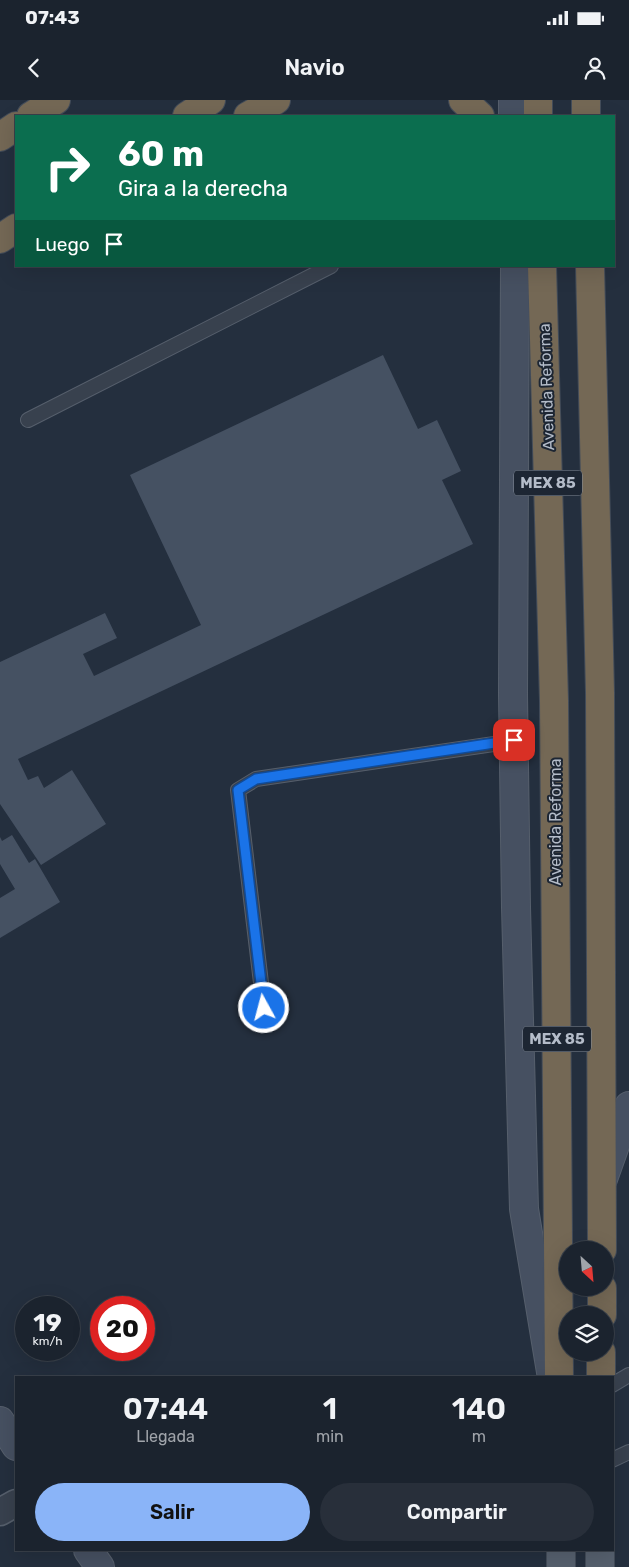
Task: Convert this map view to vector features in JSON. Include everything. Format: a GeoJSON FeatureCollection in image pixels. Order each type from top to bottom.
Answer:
{"type":"FeatureCollection","features":[{"type":"Feature","properties":{"kind":"highway"},"geometry":{"type":"LineString","coordinates":[[33,115],[56,100]]}},
{"type":"Feature","properties":{"kind":"highway"},"geometry":{"type":"LineString","coordinates":[[189,115],[212,100]]}},
{"type":"Feature","properties":{"kind":"highway"},"geometry":{"type":"LineString","coordinates":[[250,115],[276,100]]}},
{"type":"Feature","properties":{"kind":"highway"},"geometry":{"type":"LineString","coordinates":[[463,100],[479,115]]}},
{"type":"Feature","properties":{"kind":"highway"},"geometry":{"type":"LineString","coordinates":[[538,100],[538,115]]}},
{"type":"Feature","properties":{"kind":"highway"},"geometry":{"type":"LineString","coordinates":[[586,100],[586,115]]}},
{"type":"Feature","properties":{"kind":"highway"},"geometry":{"type":"LineString","coordinates":[[0,137],[15,127]]}},
{"type":"Feature","properties":{"kind":"highway","name":"Avenida Reforma"},"geometry":{"type":"LineString","coordinates":[[542,267],[554,701],[559,1376]]}},
{"type":"Feature","properties":{"kind":"highway","name":"MEX 85"},"geometry":{"type":"LineString","coordinates":[[590,267],[600,694],[602,1241]]}},
{"type":"Feature","properties":{"kind":"highway"},"geometry":{"type":"LineString","coordinates":[[601,1361],[601,1376]]}},
{"type":"Feature","properties":{"kind":"main road"},"geometry":{"type":"LineString","coordinates":[[560,1551],[561,1567]]}},
{"type":"Feature","properties":{"kind":"main road"},"geometry":{"type":"LineString","coordinates":[[600,1551],[600,1567]]}},
{"type":"Feature","properties":{"kind":"street"},"geometry":{"type":"LineString","coordinates":[[513,100],[513,115]]}},
{"type":"Feature","properties":{"kind":"street"},"geometry":{"type":"LineString","coordinates":[[515,267],[514,740],[516,907],[524,1210],[552,1376]]}},
{"type":"Feature","properties":{"kind":"street"},"geometry":{"type":"LineString","coordinates":[[603,1178],[629,1106]]}},
{"type":"Feature","properties":{"kind":"street"},"geometry":{"type":"LineString","coordinates":[[0,1421],[15,1444]]}},
{"type":"Feature","properties":{"kind":"street"},"geometry":{"type":"LineString","coordinates":[[0,1512],[15,1504]]}},
{"type":"Feature","properties":{"kind":"street"},"geometry":{"type":"LineString","coordinates":[[89,1551],[100,1567]]}},
{"type":"Feature","properties":{"kind":"lane"},"geometry":{"type":"LineString","coordinates":[[28,420],[329,267]]}},
{"type":"Feature","properties":{"kind":"lane"},"geometry":{"type":"LineString","coordinates":[[264,1008],[238,790],[256,779],[514,740]]}},
{"type":"Feature","properties":{"kind":"lane"},"geometry":{"type":"LineString","coordinates":[[614,1384],[629,1375]]}},
{"type":"Feature","properties":{"kind":"lane"},"geometry":{"type":"LineString","coordinates":[[614,1459],[629,1452]]}},
{"type":"Feature","properties":{"kind":"building"},"geometry":{"type":"Polygon","coordinates":[[[383,355],[418,429],[437,420],[461,471],[442,480],[473,544],[18,759],[28,780],[38,776],[44,788],[72,770],[106,824],[41,865],[0,804],[0,662],[105,613],[117,638],[83,654],[94,676],[201,625],[130,475],[383,355]]]}},
{"type":"Feature","properties":{"kind":"building"},"geometry":{"type":"Polygon","coordinates":[[[12,835],[29,863],[35,859],[60,902],[0,938],[0,898],[15,889],[0,864],[0,837],[2,841],[12,835]]]}},
{"type":"Feature","properties":{"kind":"route"},"geometry":{"type":"LineString","coordinates":[[264,1008],[238,790],[256,779],[514,740]]}}]}
